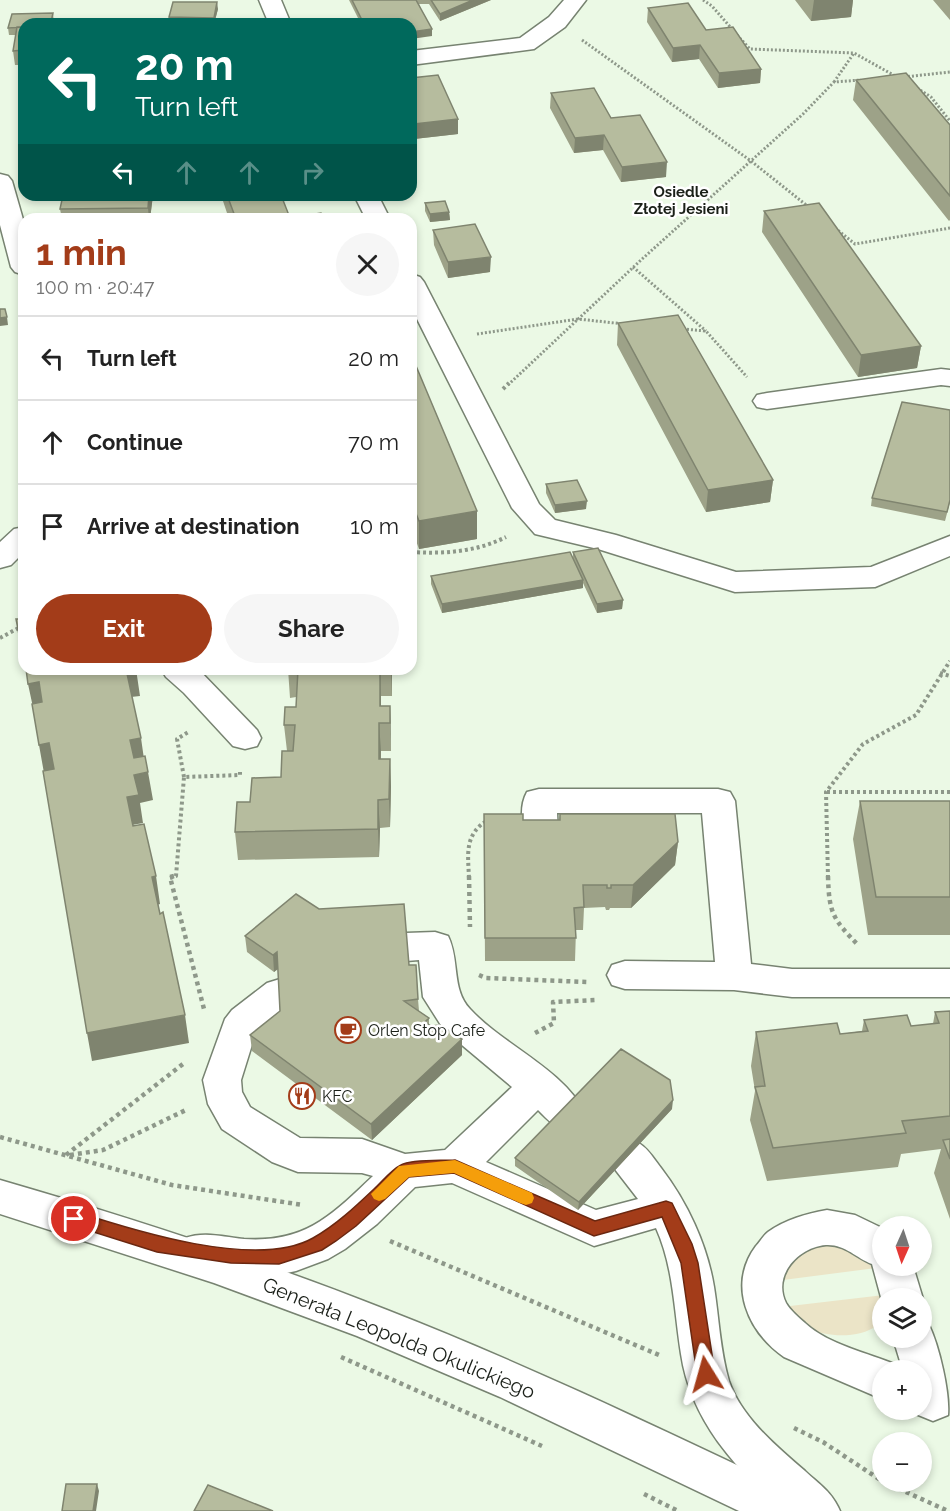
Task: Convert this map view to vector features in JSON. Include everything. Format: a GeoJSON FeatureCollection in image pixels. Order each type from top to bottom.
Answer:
{"type":"FeatureCollection","features":[{"type":"Feature","properties":{"kind":"street"},"geometry":{"type":"LineString","coordinates":[[270,0],[278,18]]}},
{"type":"Feature","properties":{"kind":"street"},"geometry":{"type":"LineString","coordinates":[[417,57],[526,44],[557,22],[575,0]]}},
{"type":"Feature","properties":{"kind":"street"},"geometry":{"type":"LineString","coordinates":[[0,181],[18,246]]}},
{"type":"Feature","properties":{"kind":"street"},"geometry":{"type":"LineString","coordinates":[[417,293],[527,508],[545,527],[606,542],[735,582],[875,577],[950,545]]}},
{"type":"Feature","properties":{"kind":"street"},"geometry":{"type":"LineString","coordinates":[[767,401],[942,377],[950,378]]}},
{"type":"Feature","properties":{"kind":"street"},"geometry":{"type":"LineString","coordinates":[[0,558],[18,542]]}},
{"type":"Feature","properties":{"kind":"street"},"geometry":{"type":"LineString","coordinates":[[192,675],[227,722],[245,738]]}},
{"type":"Feature","properties":{"kind":"street"},"geometry":{"type":"LineString","coordinates":[[540,818],[718,801],[734,975]]}},
{"type":"Feature","properties":{"kind":"street"},"geometry":{"type":"LineString","coordinates":[[406,947],[435,946],[441,997],[457,1020],[538,1086],[566,1113]]}},
{"type":"Feature","properties":{"kind":"street"},"geometry":{"type":"LineString","coordinates":[[625,975],[734,975],[792,983],[950,983]]}},
{"type":"Feature","properties":{"kind":"street"},"geometry":{"type":"LineString","coordinates":[[280,993],[245,1020],[238,1030],[222,1080],[227,1104],[236,1118],[286,1150],[298,1155],[362,1156],[405,1171],[455,1166],[594,1228],[666,1208]]}},
{"type":"Feature","properties":{"kind":"street"},"geometry":{"type":"LineString","coordinates":[[455,1166],[538,1086]]}},
{"type":"Feature","properties":{"kind":"street"},"geometry":{"type":"LineString","coordinates":[[628,1156],[645,1176],[666,1208],[683,1244],[689,1263],[706,1374],[723,1413],[741,1438],[818,1511]]}},
{"type":"Feature","properties":{"kind":"street"},"geometry":{"type":"LineString","coordinates":[[157,1245],[231,1256],[279,1257],[316,1245],[351,1221],[405,1171]]}},
{"type":"Feature","properties":{"kind":"street","name":"Generała Leopolda Okulickiego"},"geometry":{"type":"LineString","coordinates":[[0,1197],[157,1245],[317,1302],[424,1344],[650,1445],[786,1511]]}},
{"type":"Feature","properties":{"kind":"street"},"geometry":{"type":"LineString","coordinates":[[872,1243],[861,1236],[838,1229],[816,1229],[802,1232],[784,1241],[774,1250],[765,1267],[762,1287],[770,1313],[789,1336],[872,1374]]}},
{"type":"Feature","properties":{"kind":"street"},"geometry":{"type":"LineString","coordinates":[[917,1348],[935,1402]]}},
{"type":"Feature","properties":{"kind":"path"},"geometry":{"type":"LineString","coordinates":[[703,0],[712,6],[750,49],[854,53],[907,82]]}},
{"type":"Feature","properties":{"kind":"path"},"geometry":{"type":"LineString","coordinates":[[557,22],[751,161],[812,209]]}},
{"type":"Feature","properties":{"kind":"path"},"geometry":{"type":"LineString","coordinates":[[478,412],[834,82],[854,53]]}},
{"type":"Feature","properties":{"kind":"path"},"geometry":{"type":"LineString","coordinates":[[888,78],[950,72]]}},
{"type":"Feature","properties":{"kind":"path"},"geometry":{"type":"LineString","coordinates":[[834,82],[866,80]]}},
{"type":"Feature","properties":{"kind":"path"},"geometry":{"type":"LineString","coordinates":[[915,87],[931,97],[950,121]]}},
{"type":"Feature","properties":{"kind":"path"},"geometry":{"type":"LineString","coordinates":[[829,223],[855,244],[950,228]]}},
{"type":"Feature","properties":{"kind":"path"},"geometry":{"type":"LineString","coordinates":[[633,267],[706,331],[767,401]]}},
{"type":"Feature","properties":{"kind":"path"},"geometry":{"type":"LineString","coordinates":[[441,339],[578,319],[624,324]]}},
{"type":"Feature","properties":{"kind":"path"},"geometry":{"type":"LineString","coordinates":[[683,329],[706,331]]}},
{"type":"Feature","properties":{"kind":"path"},"geometry":{"type":"LineString","coordinates":[[417,552],[436,554],[506,538],[514,511],[527,508]]}},
{"type":"Feature","properties":{"kind":"path"},"geometry":{"type":"LineString","coordinates":[[0,638],[18,628]]}},
{"type":"Feature","properties":{"kind":"path"},"geometry":{"type":"LineString","coordinates":[[878,983],[874,959],[848,937],[836,922],[830,903],[826,792],[863,744],[916,715],[923,708],[940,673],[950,661]]}},
{"type":"Feature","properties":{"kind":"path"},"geometry":{"type":"LineString","coordinates":[[940,673],[950,676]]}},
{"type":"Feature","properties":{"kind":"path"},"geometry":{"type":"LineString","coordinates":[[187,733],[177,739],[184,777],[176,876],[170,878],[206,1020]]}},
{"type":"Feature","properties":{"kind":"path"},"geometry":{"type":"LineString","coordinates":[[184,777],[240,775],[245,738]]}},
{"type":"Feature","properties":{"kind":"path"},"geometry":{"type":"LineString","coordinates":[[826,792],[950,792]]}},
{"type":"Feature","properties":{"kind":"path"},"geometry":{"type":"LineString","coordinates":[[470,936],[468,844],[470,835],[478,825],[492,818],[540,818]]}},
{"type":"Feature","properties":{"kind":"path"},"geometry":{"type":"LineString","coordinates":[[471,971],[486,978],[583,982],[625,975],[625,998],[553,1002],[554,1023]]}},
{"type":"Feature","properties":{"kind":"path"},"geometry":{"type":"LineString","coordinates":[[66,1155],[185,1063]]}},
{"type":"Feature","properties":{"kind":"path"},"geometry":{"type":"LineString","coordinates":[[66,1155],[103,1150],[223,1092]]}},
{"type":"Feature","properties":{"kind":"path"},"geometry":{"type":"LineString","coordinates":[[0,1137],[172,1185],[311,1207],[351,1221],[408,1249],[589,1327],[706,1374]]}},
{"type":"Feature","properties":{"kind":"path"},"geometry":{"type":"LineString","coordinates":[[339,1356],[549,1449]]}},
{"type":"Feature","properties":{"kind":"path"},"geometry":{"type":"LineString","coordinates":[[785,1424],[823,1442],[872,1474]]}},
{"type":"Feature","properties":{"kind":"path"},"geometry":{"type":"LineString","coordinates":[[638,1491],[678,1511]]}},
{"type":"Feature","properties":{"kind":"path"},"geometry":{"type":"LineString","coordinates":[[907,1492],[948,1511]]}},
{"type":"Feature","properties":{"kind":"shaded area"},"geometry":{"type":"Polygon","coordinates":[[[833,1242],[869,1255],[872,1269],[783,1280],[786,1257],[796,1251],[833,1242]]]}},
{"type":"Feature","properties":{"kind":"shaded area"},"geometry":{"type":"Polygon","coordinates":[[[872,1296],[872,1328],[854,1334],[827,1334],[802,1325],[794,1316],[790,1306],[872,1296]]]}},
{"type":"Feature","properties":{"kind":"building"},"geometry":{"type":"Polygon","coordinates":[[[352,0],[416,0],[432,29],[417,31],[417,18],[361,18],[352,0]]]}},
{"type":"Feature","properties":{"kind":"building"},"geometry":{"type":"Polygon","coordinates":[[[431,0],[473,0],[440,14],[431,0]]]}},
{"type":"Feature","properties":{"kind":"building"},"geometry":{"type":"Polygon","coordinates":[[[173,2],[217,2],[214,18],[169,17],[173,2]]]}},
{"type":"Feature","properties":{"kind":"building"},"geometry":{"type":"Polygon","coordinates":[[[688,3],[706,30],[733,27],[761,69],[719,73],[700,45],[673,48],[648,8],[688,3]]]}},
{"type":"Feature","properties":{"kind":"building"},"geometry":{"type":"Polygon","coordinates":[[[53,13],[52,18],[18,18],[18,27],[8,28],[12,14],[53,13]]]}},
{"type":"Feature","properties":{"kind":"building"},"geometry":{"type":"Polygon","coordinates":[[[17,27],[18,27],[18,51],[13,51],[17,27]]]}},
{"type":"Feature","properties":{"kind":"building"},"geometry":{"type":"Polygon","coordinates":[[[906,73],[950,125],[950,196],[856,80],[906,73]]]}},
{"type":"Feature","properties":{"kind":"building"},"geometry":{"type":"Polygon","coordinates":[[[438,75],[458,119],[417,124],[417,77],[438,75]]]}},
{"type":"Feature","properties":{"kind":"building"},"geometry":{"type":"Polygon","coordinates":[[[594,88],[611,118],[640,115],[667,162],[622,167],[604,135],[575,138],[551,93],[594,88]]]}},
{"type":"Feature","properties":{"kind":"building"},"geometry":{"type":"Polygon","coordinates":[[[62,201],[149,201],[148,208],[60,209],[62,201]]]}},
{"type":"Feature","properties":{"kind":"building"},"geometry":{"type":"Polygon","coordinates":[[[229,201],[283,201],[288,213],[234,213],[229,201]]]}},
{"type":"Feature","properties":{"kind":"building"},"geometry":{"type":"Polygon","coordinates":[[[445,201],[449,212],[430,214],[425,203],[445,201]]]}},
{"type":"Feature","properties":{"kind":"building"},"geometry":{"type":"Polygon","coordinates":[[[819,203],[921,346],[861,355],[764,211],[819,203]]]}},
{"type":"Feature","properties":{"kind":"building"},"geometry":{"type":"Polygon","coordinates":[[[475,224],[491,257],[448,262],[433,230],[475,224]]]}},
{"type":"Feature","properties":{"kind":"building"},"geometry":{"type":"Polygon","coordinates":[[[0,309],[5,309],[7,317],[0,318],[0,309]]]}},
{"type":"Feature","properties":{"kind":"building"},"geometry":{"type":"Polygon","coordinates":[[[678,315],[773,480],[708,490],[618,323],[678,315]]]}},
{"type":"Feature","properties":{"kind":"building"},"geometry":{"type":"Polygon","coordinates":[[[417,368],[477,511],[419,521],[417,516],[417,368]]]}},
{"type":"Feature","properties":{"kind":"building"},"geometry":{"type":"Polygon","coordinates":[[[902,402],[950,410],[950,500],[947,512],[872,498],[902,402]]]}},
{"type":"Feature","properties":{"kind":"building"},"geometry":{"type":"Polygon","coordinates":[[[577,480],[587,501],[555,505],[546,484],[577,480]]]}},
{"type":"Feature","properties":{"kind":"building"},"geometry":{"type":"Polygon","coordinates":[[[598,548],[623,600],[597,604],[573,552],[598,548]]]}},
{"type":"Feature","properties":{"kind":"building"},"geometry":{"type":"Polygon","coordinates":[[[570,552],[583,580],[442,604],[431,576],[570,552]]]}},
{"type":"Feature","properties":{"kind":"building"},"geometry":{"type":"Polygon","coordinates":[[[27,675],[127,675],[141,738],[130,740],[134,758],[145,756],[148,772],[134,775],[139,795],[127,797],[133,826],[144,824],[156,876],[152,877],[160,914],[163,912],[185,1015],[87,1033],[43,771],[54,769],[49,743],[39,745],[32,704],[42,702],[39,682],[28,684],[27,675]]]}},
{"type":"Feature","properties":{"kind":"building"},"geometry":{"type":"Polygon","coordinates":[[[298,675],[380,675],[380,706],[390,706],[390,723],[379,723],[379,759],[390,759],[389,799],[378,800],[378,829],[235,832],[237,802],[250,802],[252,778],[281,777],[282,751],[293,751],[295,725],[284,725],[285,707],[296,707],[298,675]]]}},
{"type":"Feature","properties":{"kind":"building"},"geometry":{"type":"Polygon","coordinates":[[[860,801],[950,801],[950,897],[876,897],[860,801]]]}},
{"type":"Feature","properties":{"kind":"building"},"geometry":{"type":"Polygon","coordinates":[[[484,814],[523,814],[523,820],[560,820],[560,814],[675,814],[678,842],[633,885],[611,885],[611,888],[607,888],[607,885],[583,885],[584,907],[574,908],[576,938],[485,938],[484,814]]]}},
{"type":"Feature","properties":{"kind":"building"},"geometry":{"type":"Polygon","coordinates":[[[296,894],[319,909],[404,904],[409,965],[416,965],[418,999],[404,1001],[429,1018],[425,1022],[431,1026],[440,1025],[462,1039],[371,1124],[250,1035],[280,1011],[277,952],[273,955],[245,936],[296,894]]]}},
{"type":"Feature","properties":{"kind":"building"},"geometry":{"type":"Polygon","coordinates":[[[950,1011],[950,1116],[902,1121],[906,1133],[773,1148],[755,1087],[765,1086],[756,1032],[837,1023],[840,1034],[868,1031],[864,1020],[907,1015],[911,1026],[939,1023],[935,1012],[950,1011]]]}},
{"type":"Feature","properties":{"kind":"building"},"geometry":{"type":"Polygon","coordinates":[[[621,1049],[670,1080],[673,1100],[579,1202],[515,1158],[621,1049]]]}},
{"type":"Feature","properties":{"kind":"building"},"geometry":{"type":"Polygon","coordinates":[[[950,1139],[950,1159],[943,1140],[950,1139]]]}},
{"type":"Feature","properties":{"kind":"building"},"geometry":{"type":"Polygon","coordinates":[[[66,1484],[97,1484],[93,1511],[62,1511],[66,1484]]]}},
{"type":"Feature","properties":{"kind":"building"},"geometry":{"type":"Polygon","coordinates":[[[208,1485],[273,1511],[194,1511],[208,1485]]]}},
{"type":"Feature","properties":{"kind":"slow traffic"},"geometry":{"type":"LineString","coordinates":[[379,1194],[405,1171],[455,1166],[526,1198]]}},
{"type":"Feature","properties":{"kind":"place","name":"Orlen Stop Cafe"},"geometry":{"type":"Point","coordinates":[348,1030]}},
{"type":"Feature","properties":{"kind":"place","name":"KFC"},"geometry":{"type":"Point","coordinates":[302,1096]}},
{"type":"Feature","properties":{"kind":"district","name":"Osiedle Złotej Jesieni"},"geometry":{"type":"Point","coordinates":[681,200]}},
{"type":"Feature","properties":{"kind":"route"},"geometry":{"type":"LineString","coordinates":[[74,1219],[157,1245],[231,1256],[279,1257],[316,1245],[330,1236],[351,1221],[405,1171],[455,1166],[594,1228],[666,1208],[689,1263],[706,1374]]}}]}
